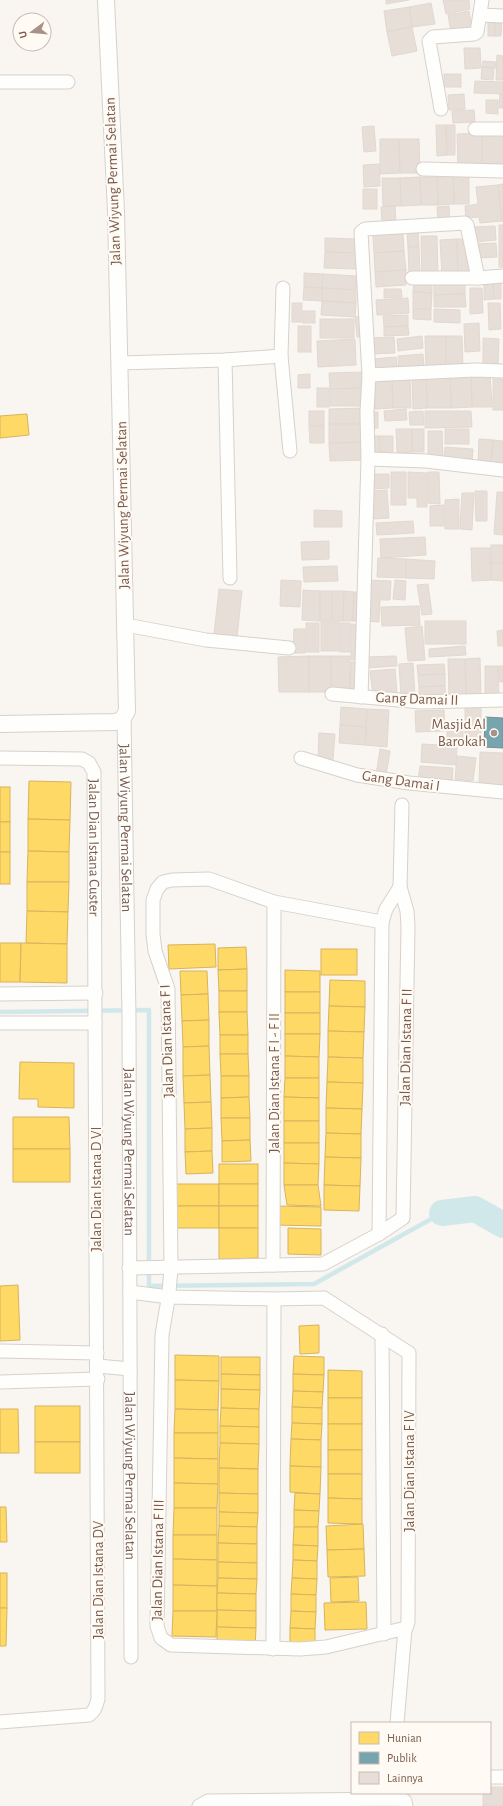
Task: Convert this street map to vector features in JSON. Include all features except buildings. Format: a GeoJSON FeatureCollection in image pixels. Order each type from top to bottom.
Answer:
{"type":"FeatureCollection","features":[{"type":"Feature","properties":{"kind":"street","name":"Jalan Wiyung Permai Selatan"},"geometry":{"type":"LineString","coordinates":[[106,0],[116,212],[126,625],[127,704],[124,718],[134,1268],[130,1292],[131,1658]]}},
{"type":"Feature","properties":{"kind":"street"},"geometry":{"type":"LineString","coordinates":[[441,109],[429,41],[433,37],[474,34],[477,32],[482,0]]}},
{"type":"Feature","properties":{"kind":"street"},"geometry":{"type":"LineString","coordinates":[[480,15],[503,16]]}},
{"type":"Feature","properties":{"kind":"street"},"geometry":{"type":"LineString","coordinates":[[0,82],[68,82]]}},
{"type":"Feature","properties":{"kind":"street"},"geometry":{"type":"LineString","coordinates":[[475,129],[503,129]]}},
{"type":"Feature","properties":{"kind":"street"},"geometry":{"type":"LineString","coordinates":[[423,169],[503,171]]}},
{"type":"Feature","properties":{"kind":"street"},"geometry":{"type":"LineString","coordinates":[[361,697],[369,375],[362,230],[465,223],[467,225],[478,278]]}},
{"type":"Feature","properties":{"kind":"street"},"geometry":{"type":"LineString","coordinates":[[412,278],[478,278],[503,276]]}},
{"type":"Feature","properties":{"kind":"street"},"geometry":{"type":"LineString","coordinates":[[283,288],[281,356],[290,450]]}},
{"type":"Feature","properties":{"kind":"street"},"geometry":{"type":"LineString","coordinates":[[119,363],[225,360],[281,356]]}},
{"type":"Feature","properties":{"kind":"street"},"geometry":{"type":"LineString","coordinates":[[225,360],[230,578]]}},
{"type":"Feature","properties":{"kind":"street"},"geometry":{"type":"LineString","coordinates":[[369,375],[475,370],[503,371]]}},
{"type":"Feature","properties":{"kind":"street"},"geometry":{"type":"LineString","coordinates":[[368,459],[426,461],[503,470]]}},
{"type":"Feature","properties":{"kind":"street"},"geometry":{"type":"LineString","coordinates":[[126,625],[206,640],[289,648]]}},
{"type":"Feature","properties":{"kind":"street","name":"Gang Damai II"},"geometry":{"type":"LineString","coordinates":[[332,694],[421,702],[503,700]]}},
{"type":"Feature","properties":{"kind":"street"},"geometry":{"type":"LineString","coordinates":[[0,724],[115,722],[124,718]]}},
{"type":"Feature","properties":{"kind":"street","name":"Jalan Dian Istana Custer"},"geometry":{"type":"LineString","coordinates":[[0,758],[82,759],[89,763],[94,772],[95,1019]]}},
{"type":"Feature","properties":{"kind":"street","name":"Gang Damai I"},"geometry":{"type":"LineString","coordinates":[[302,758],[357,775],[409,783],[503,792]]}},
{"type":"Feature","properties":{"kind":"street"},"geometry":{"type":"LineString","coordinates":[[400,887],[402,804]]}},
{"type":"Feature","properties":{"kind":"street","name":"Jalan Dian Istana F I"},"geometry":{"type":"LineString","coordinates":[[169,1295],[167,1270],[168,989],[155,951],[153,934],[153,900],[157,889],[163,882],[172,880],[209,879],[274,902]]}},
{"type":"Feature","properties":{"kind":"street","name":"Jalan Dian Istana F II"},"geometry":{"type":"LineString","coordinates":[[379,1234],[382,922],[386,909],[400,887]]}},
{"type":"Feature","properties":{"kind":"street","name":"Jalan Dian Istana F II"},"geometry":{"type":"LineString","coordinates":[[134,1268],[167,1270],[323,1264],[379,1234],[403,1219],[408,911],[400,887]]}},
{"type":"Feature","properties":{"kind":"street"},"geometry":{"type":"LineString","coordinates":[[274,902],[382,922]]}},
{"type":"Feature","properties":{"kind":"street","name":"Jalan Dian Istana F I - F II"},"geometry":{"type":"LineString","coordinates":[[273,1265],[274,902]]}},
{"type":"Feature","properties":{"kind":"street"},"geometry":{"type":"LineString","coordinates":[[0,994],[96,996]]}},
{"type":"Feature","properties":{"kind":"street"},"geometry":{"type":"LineString","coordinates":[[0,1023],[95,1019]]}},
{"type":"Feature","properties":{"kind":"street","name":"Jalan Dian Istana D VI"},"geometry":{"type":"LineString","coordinates":[[95,1019],[98,1366]]}},
{"type":"Feature","properties":{"kind":"street","name":"Jalan Dian Istana F IV"},"geometry":{"type":"LineString","coordinates":[[130,1292],[274,1299],[324,1298],[382,1334],[410,1354],[406,1626]]}},
{"type":"Feature","properties":{"kind":"street","name":"Jalan Dian Istana F III"},"geometry":{"type":"LineString","coordinates":[[169,1295],[162,1336],[158,1633],[166,1643],[171,1645],[273,1650],[326,1647],[384,1634],[406,1626]]}},
{"type":"Feature","properties":{"kind":"street"},"geometry":{"type":"LineString","coordinates":[[273,1650],[274,1299]]}},
{"type":"Feature","properties":{"kind":"street","name":"Jalan Dian Istana F IV"},"geometry":{"type":"LineString","coordinates":[[382,1334],[384,1634]]}},
{"type":"Feature","properties":{"kind":"street"},"geometry":{"type":"LineString","coordinates":[[0,1351],[98,1366],[130,1369]]}},
{"type":"Feature","properties":{"kind":"street"},"geometry":{"type":"LineString","coordinates":[[0,1382],[98,1366]]}},
{"type":"Feature","properties":{"kind":"street","name":"Jalan Dian Istana DV"},"geometry":{"type":"LineString","coordinates":[[0,1722],[89,1715],[94,1712],[98,1699],[98,1366]]}},
{"type":"Feature","properties":{"kind":"street"},"geometry":{"type":"LineString","coordinates":[[397,1722],[406,1626]]}},
{"type":"Feature","properties":{"kind":"street"},"geometry":{"type":"LineString","coordinates":[[491,1777],[503,1777]]}},
{"type":"Feature","properties":{"kind":"street"},"geometry":{"type":"LineString","coordinates":[[203,1803],[361,1803],[401,1799],[405,1801],[406,1806]]}},
{"type":"Feature","properties":{"kind":"waterway"},"geometry":{"type":"LineString","coordinates":[[0,1012],[149,1010],[149,1286],[314,1284],[442,1213]]}},
{"type":"Feature","properties":{"kind":"waterway"},"geometry":{"type":"LineString","coordinates":[[442,1213],[475,1209],[503,1225]]}},
{"type":"Feature","properties":{"kind":"place","name":"Masjid Al Barokah"},"geometry":{"type":"Point","coordinates":[494,733]}}]}
